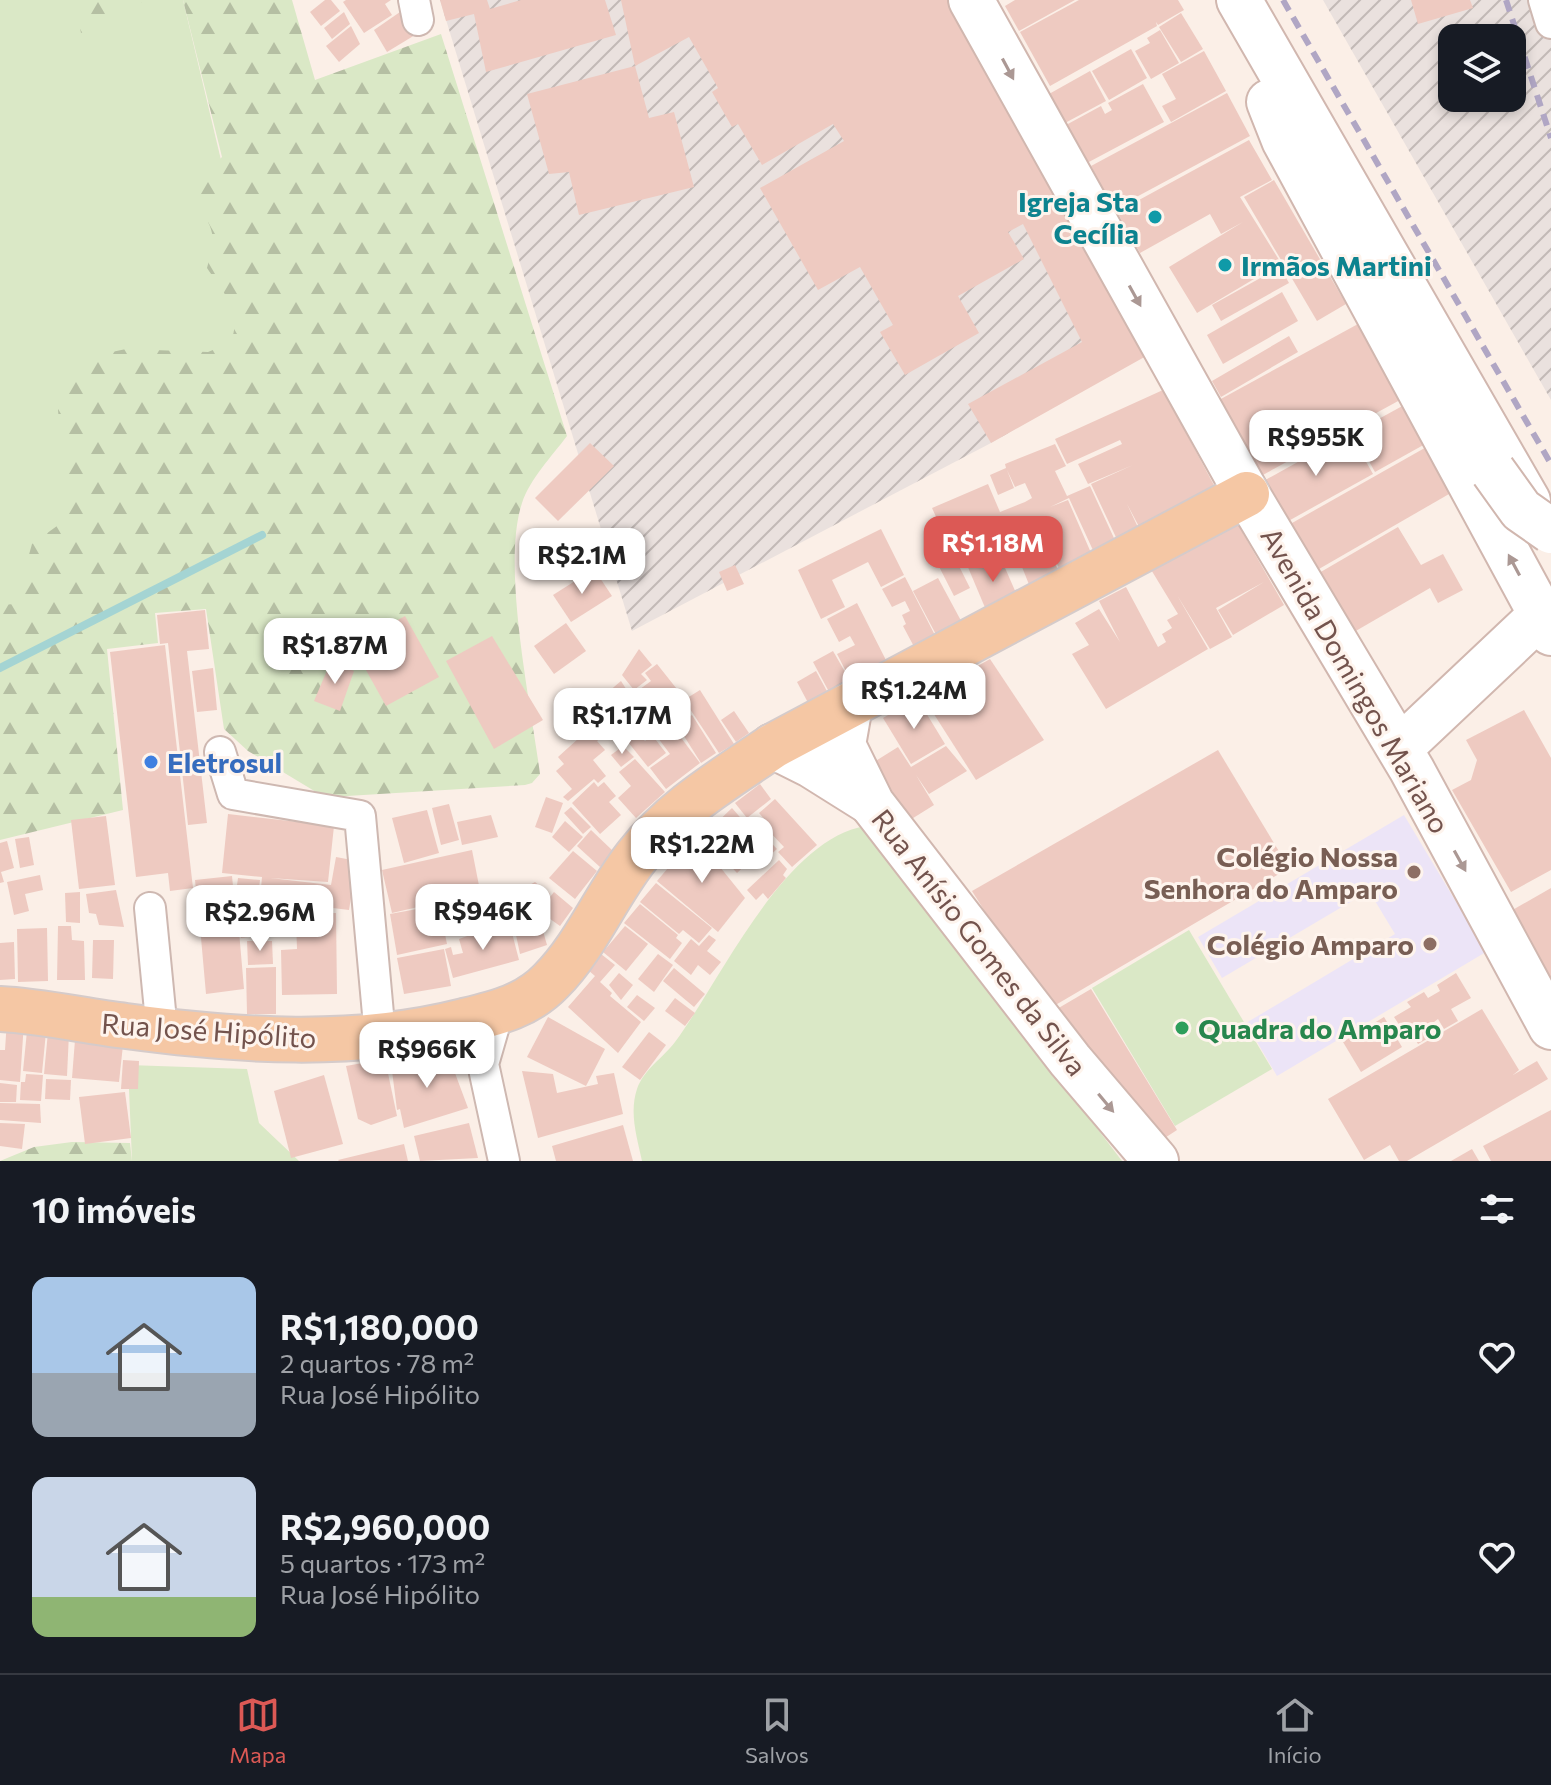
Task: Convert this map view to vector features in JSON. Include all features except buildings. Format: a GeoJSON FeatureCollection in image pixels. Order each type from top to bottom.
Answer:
{"type":"FeatureCollection","features":[{"type":"Feature","properties":{"kind":"main road","name":"Rua José Hipólito"},"geometry":{"type":"LineString","coordinates":[[0,1009],[162,1031],[276,1040],[380,1036],[448,1025],[516,1007],[553,980],[628,868],[671,820],[773,746],[1247,494]]}},
{"type":"Feature","properties":{"kind":"street","name":"Avenida Domingos Mariano"},"geometry":{"type":"LineString","coordinates":[[971,0],[1247,494],[1406,759],[1551,1027]]}},
{"type":"Feature","properties":{"kind":"street"},"geometry":{"type":"LineString","coordinates":[[1211,0],[1269,102],[1506,492],[1521,510],[1551,531]]}},
{"type":"Feature","properties":{"kind":"street"},"geometry":{"type":"LineString","coordinates":[[1239,0],[1551,542]]}},
{"type":"Feature","properties":{"kind":"street"},"geometry":{"type":"LineString","coordinates":[[1544,0],[1551,23]]}},
{"type":"Feature","properties":{"kind":"street"},"geometry":{"type":"LineString","coordinates":[[1269,102],[1284,140],[1548,630],[1406,759]]}},
{"type":"Feature","properties":{"kind":"street","name":"Rua Anísio Gomes da Silva"},"geometry":{"type":"LineString","coordinates":[[850,705],[843,745],[872,804],[1070,1060],[1156,1161]]}},
{"type":"Feature","properties":{"kind":"street"},"geometry":{"type":"LineString","coordinates":[[773,746],[818,769],[872,804]]}},
{"type":"Feature","properties":{"kind":"street"},"geometry":{"type":"LineString","coordinates":[[220,752],[233,794],[360,816],[380,1036]]}},
{"type":"Feature","properties":{"kind":"street"},"geometry":{"type":"LineString","coordinates":[[150,908],[162,1031]]}},
{"type":"Feature","properties":{"kind":"street"},"geometry":{"type":"LineString","coordinates":[[498,1012],[483,1064],[504,1161]]}},
{"type":"Feature","properties":{"kind":"street"},"geometry":{"type":"LineString","coordinates":[[448,1025],[483,1064]]}},
{"type":"Feature","properties":{"kind":"shaded area"},"geometry":{"type":"Polygon","coordinates":[[[440,0],[953,0],[1104,378],[991,443],[632,631],[440,0]]]}},
{"type":"Feature","properties":{"kind":"shaded area"},"geometry":{"type":"Polygon","coordinates":[[[1323,0],[1551,0],[1551,400],[1323,0]]]}},
{"type":"Feature","properties":{"kind":"shaded area","name":"Colégio Amparo"},"geometry":{"type":"Polygon","coordinates":[[[1404,815],[1486,952],[1277,1076],[1246,1023],[1395,934],[1369,891],[1222,978],[1198,937],[1404,815]]]}},
{"type":"Feature","properties":{"kind":"green space"},"geometry":{"type":"Polygon","coordinates":[[[0,0],[183,0],[235,219],[251,356],[0,621],[0,0]]]}},
{"type":"Feature","properties":{"kind":"green space"},"geometry":{"type":"Polygon","coordinates":[[[75,0],[146,0],[81,33],[75,0]]]}},
{"type":"Feature","properties":{"kind":"green space"},"geometry":{"type":"Polygon","coordinates":[[[183,0],[292,0],[315,80],[441,34],[567,436],[530,485],[516,530],[516,598],[540,774],[532,783],[525,785],[331,797],[321,795],[248,751],[224,729],[206,609],[155,613],[158,643],[107,649],[123,810],[0,840],[0,605],[15,604],[32,544],[57,526],[65,484],[58,410],[60,395],[83,362],[93,356],[126,349],[208,352],[230,343],[234,332],[230,303],[207,268],[213,246],[211,229],[192,198],[204,176],[222,157],[183,0]]]}},
{"type":"Feature","properties":{"kind":"green space"},"geometry":{"type":"Polygon","coordinates":[[[866,826],[1122,1161],[642,1161],[634,1107],[637,1089],[644,1075],[675,1042],[756,916],[781,884],[807,857],[836,837],[866,826]]]}},
{"type":"Feature","properties":{"kind":"green space","name":"Quadra do Amparo"},"geometry":{"type":"Polygon","coordinates":[[[1189,930],[1272,1069],[1175,1126],[1092,988],[1189,930]]]}},
{"type":"Feature","properties":{"kind":"green space"},"geometry":{"type":"Polygon","coordinates":[[[128,1065],[247,1069],[259,1123],[299,1161],[132,1161],[128,1065]]]}},
{"type":"Feature","properties":{"kind":"green space"},"geometry":{"type":"Polygon","coordinates":[[[72,1142],[130,1143],[132,1161],[0,1161],[34,1147],[72,1142]]]}},
{"type":"Feature","properties":{"kind":"waterway"},"geometry":{"type":"LineString","coordinates":[[0,668],[262,535]]}},
{"type":"Feature","properties":{"kind":"railway"},"geometry":{"type":"LineString","coordinates":[[1283,0],[1551,464]]}},
{"type":"Feature","properties":{"kind":"railway"},"geometry":{"type":"LineString","coordinates":[[1506,0],[1551,138]]}},
{"type":"Feature","properties":{"kind":"place","name":"Igreja Sta Cecília"},"geometry":{"type":"Point","coordinates":[1155,217]}},
{"type":"Feature","properties":{"kind":"place","name":"Irmãos Martini"},"geometry":{"type":"Point","coordinates":[1225,265]}},
{"type":"Feature","properties":{"kind":"place","name":"Eletrosul"},"geometry":{"type":"Point","coordinates":[151,762]}},
{"type":"Feature","properties":{"kind":"place","name":"Colégio Nossa Senhora do Amparo"},"geometry":{"type":"Point","coordinates":[1414,872]}},
{"type":"Feature","properties":{"kind":"place","name":"Colégio Amparo"},"geometry":{"type":"Point","coordinates":[1430,944]}},
{"type":"Feature","properties":{"kind":"place","name":"Quadra do Amparo"},"geometry":{"type":"Point","coordinates":[1182,1028]}}]}
